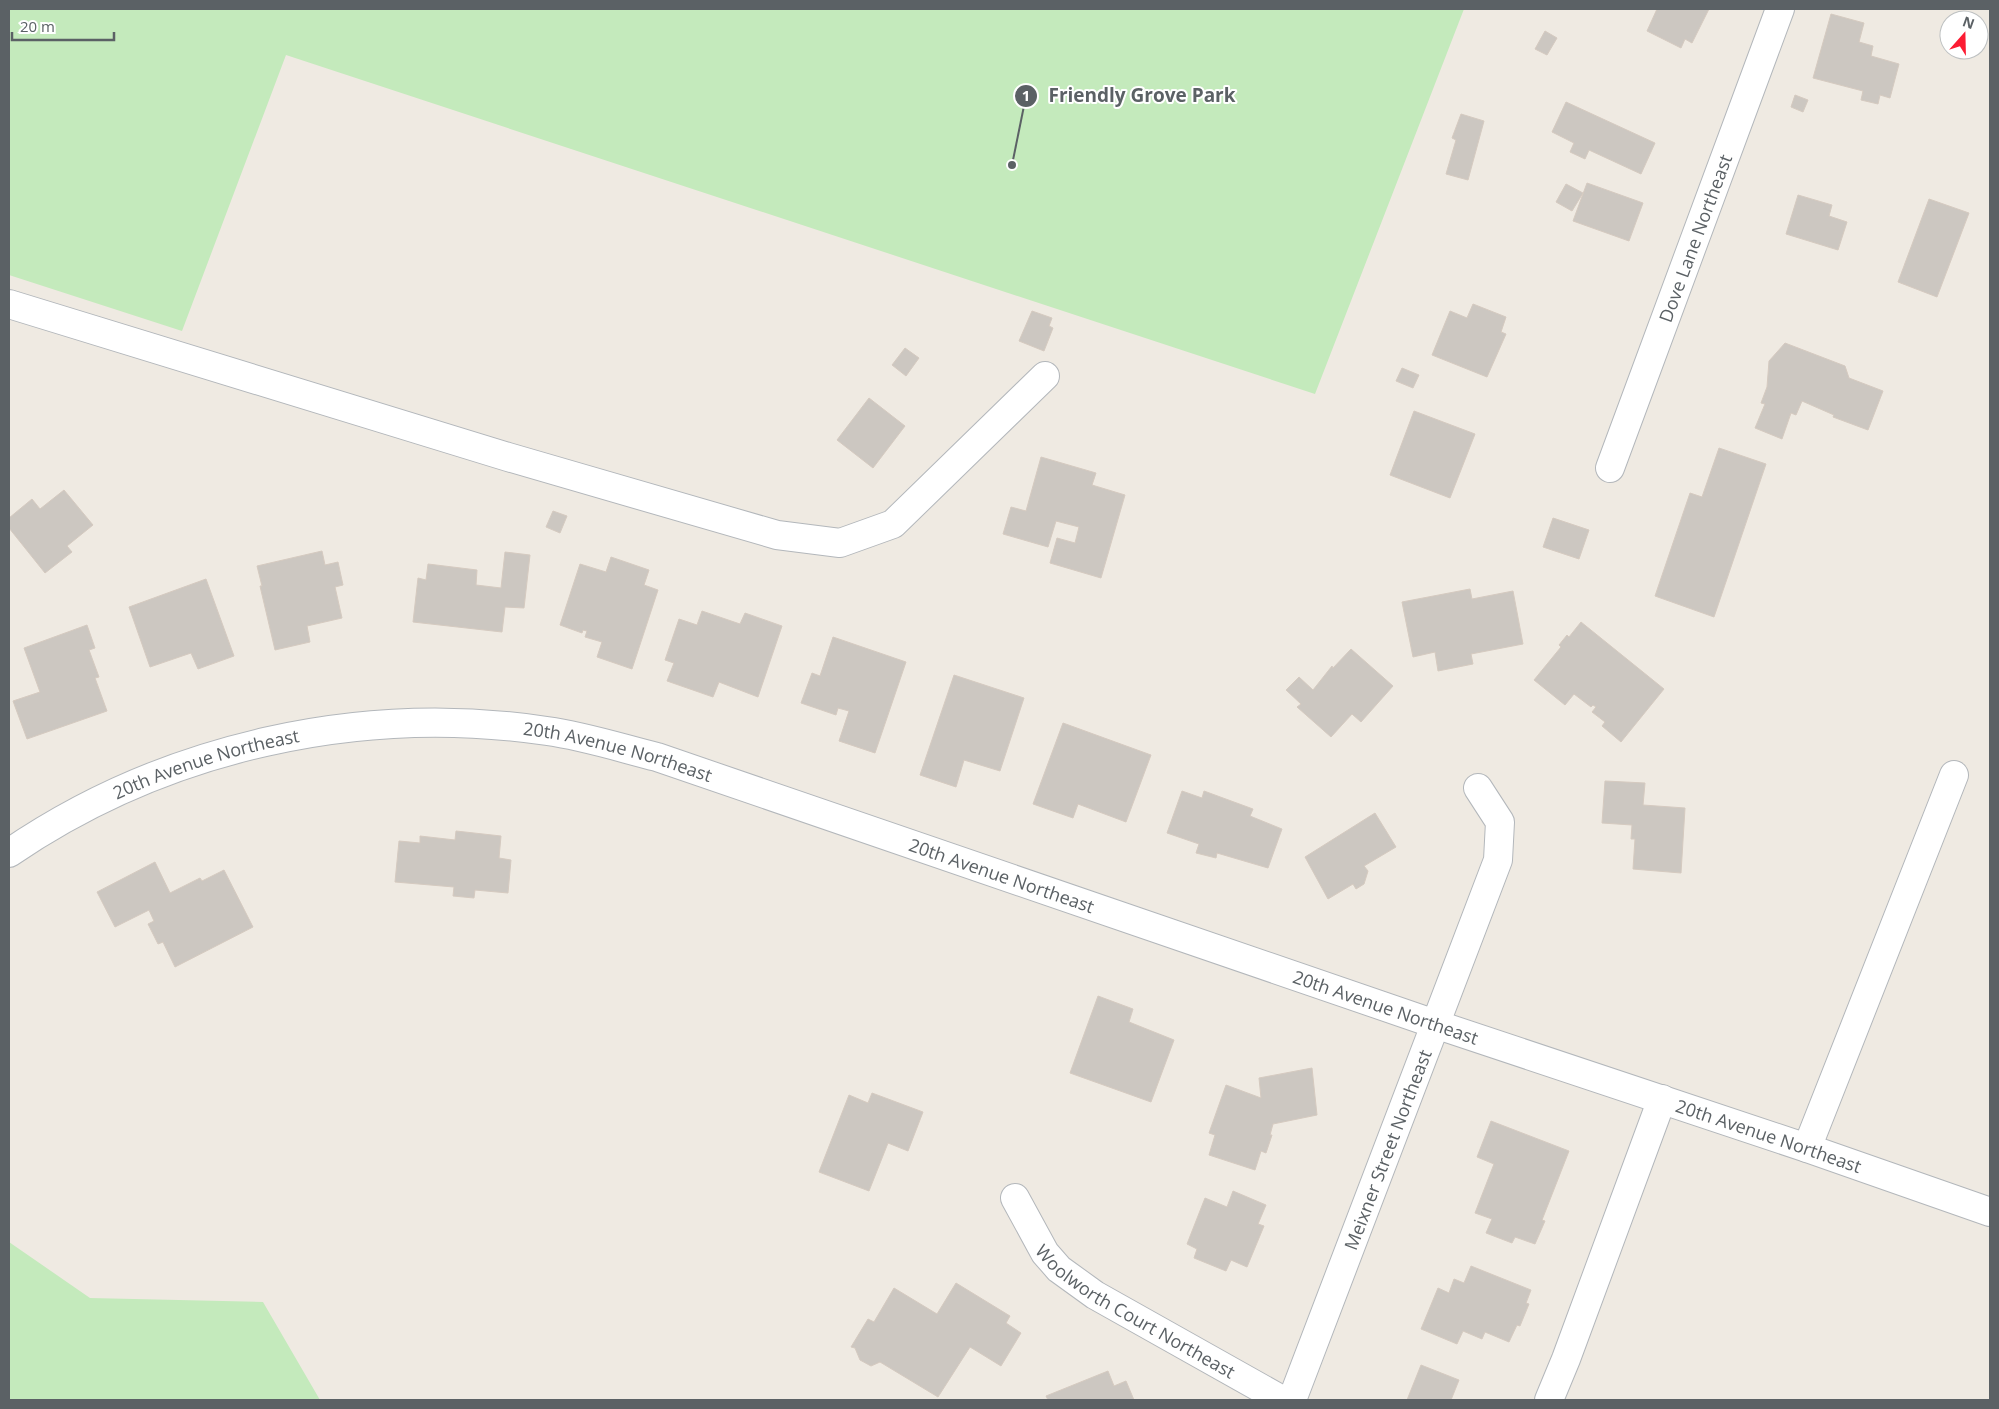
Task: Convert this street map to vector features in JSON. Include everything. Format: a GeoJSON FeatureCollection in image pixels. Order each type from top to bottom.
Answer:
{"type":"FeatureCollection","features":[{"type":"Feature","properties":{"kind":"street","name":"Dove Lane Northeast"},"geometry":{"type":"LineString","coordinates":[[1610,468],[1780,9]]}},
{"type":"Feature","properties":{"kind":"street"},"geometry":{"type":"LineString","coordinates":[[9,304],[499,455],[777,536],[840,542],[893,524],[1046,376]]}},
{"type":"Feature","properties":{"kind":"street","name":"20th Avenue Northeast"},"geometry":{"type":"LineString","coordinates":[[12,845],[100,798],[179,767],[256,743],[337,728],[409,723],[480,724],[548,731],[657,757],[1435,1024],[1808,1148],[1990,1212]]}},
{"type":"Feature","properties":{"kind":"street"},"geometry":{"type":"LineString","coordinates":[[1808,1148],[1954,775]]}},
{"type":"Feature","properties":{"kind":"street","name":"Meixner Street Northeast"},"geometry":{"type":"LineString","coordinates":[[1292,1400],[1498,860],[1500,822],[1478,788]]}},
{"type":"Feature","properties":{"kind":"street"},"geometry":{"type":"LineString","coordinates":[[1549,1400],[1662,1099]]}},
{"type":"Feature","properties":{"kind":"street","name":"Woolworth Court Northeast"},"geometry":{"type":"LineString","coordinates":[[1015,1198],[1045,1253],[1059,1269],[1095,1295],[1282,1400]]}},
{"type":"Feature","properties":{"kind":"green space"},"geometry":{"type":"Polygon","coordinates":[[[9,9],[1464,9],[1315,394],[286,55],[182,331],[9,275],[9,9]]]}},
{"type":"Feature","properties":{"kind":"green space"},"geometry":{"type":"Polygon","coordinates":[[[9,1242],[90,1298],[263,1302],[320,1400],[9,1400],[9,1242]]]}},
{"type":"Feature","properties":{"kind":"building"},"geometry":{"type":"Polygon","coordinates":[[[1657,9],[1709,9],[1692,43],[1685,39],[1681,48],[1647,31],[1657,9]]]}},
{"type":"Feature","properties":{"kind":"building"},"geometry":{"type":"Polygon","coordinates":[[[1831,14],[1864,23],[1859,42],[1873,46],[1871,56],[1899,64],[1890,98],[1880,95],[1878,104],[1861,100],[1863,91],[1813,78],[1831,14]]]}},
{"type":"Feature","properties":{"kind":"building"},"geometry":{"type":"Polygon","coordinates":[[[1545,31],[1557,38],[1547,55],[1535,49],[1545,31]]]}},
{"type":"Feature","properties":{"kind":"building"},"geometry":{"type":"Polygon","coordinates":[[[1795,95],[1808,100],[1803,112],[1791,107],[1795,95]]]}},
{"type":"Feature","properties":{"kind":"building"},"geometry":{"type":"Polygon","coordinates":[[[1566,102],[1655,143],[1641,174],[1589,150],[1585,159],[1570,152],[1574,143],[1552,132],[1566,102]]]}},
{"type":"Feature","properties":{"kind":"building"},"geometry":{"type":"Polygon","coordinates":[[[1461,114],[1484,121],[1468,180],[1446,174],[1456,140],[1452,138],[1461,114]]]}},
{"type":"Feature","properties":{"kind":"building"},"geometry":{"type":"Polygon","coordinates":[[[1587,183],[1643,203],[1629,241],[1573,221],[1587,183]]]}},
{"type":"Feature","properties":{"kind":"building"},"geometry":{"type":"Polygon","coordinates":[[[1566,184],[1583,193],[1572,211],[1556,202],[1566,184]]]}},
{"type":"Feature","properties":{"kind":"building"},"geometry":{"type":"Polygon","coordinates":[[[1798,195],[1832,205],[1829,216],[1847,222],[1838,250],[1786,234],[1798,195]]]}},
{"type":"Feature","properties":{"kind":"building"},"geometry":{"type":"Polygon","coordinates":[[[1929,199],[1969,213],[1937,297],[1898,282],[1929,199]]]}},
{"type":"Feature","properties":{"kind":"building"},"geometry":{"type":"Polygon","coordinates":[[[1473,304],[1506,317],[1501,332],[1506,334],[1487,377],[1432,355],[1450,311],[1467,318],[1473,304]]]}},
{"type":"Feature","properties":{"kind":"building"},"geometry":{"type":"Polygon","coordinates":[[[1032,311],[1052,318],[1049,326],[1053,328],[1044,351],[1019,341],[1032,311]]]}},
{"type":"Feature","properties":{"kind":"building"},"geometry":{"type":"Polygon","coordinates":[[[1785,343],[1845,366],[1849,378],[1883,391],[1868,430],[1833,417],[1834,415],[1802,401],[1796,415],[1791,413],[1782,439],[1755,428],[1765,404],[1761,403],[1767,387],[1769,361],[1785,343]]]}},
{"type":"Feature","properties":{"kind":"building"},"geometry":{"type":"Polygon","coordinates":[[[905,348],[919,358],[906,376],[892,365],[905,348]]]}},
{"type":"Feature","properties":{"kind":"building"},"geometry":{"type":"Polygon","coordinates":[[[1402,368],[1419,375],[1413,388],[1396,381],[1402,368]]]}},
{"type":"Feature","properties":{"kind":"building"},"geometry":{"type":"Polygon","coordinates":[[[869,398],[905,426],[873,468],[837,440],[869,398]]]}},
{"type":"Feature","properties":{"kind":"building"},"geometry":{"type":"Polygon","coordinates":[[[1414,411],[1475,434],[1450,498],[1390,475],[1414,411]]]}},
{"type":"Feature","properties":{"kind":"building"},"geometry":{"type":"Polygon","coordinates":[[[1719,448],[1766,464],[1714,617],[1655,596],[1690,493],[1702,497],[1719,448]]]}},
{"type":"Feature","properties":{"kind":"building"},"geometry":{"type":"Polygon","coordinates":[[[1041,457],[1096,473],[1092,485],[1125,495],[1101,578],[1050,563],[1057,538],[1075,543],[1079,527],[1056,521],[1048,547],[1003,534],[1011,507],[1026,511],[1041,457]]]}},
{"type":"Feature","properties":{"kind":"building"},"geometry":{"type":"Polygon","coordinates":[[[64,490],[93,525],[67,546],[72,552],[45,573],[9,528],[9,518],[32,499],[40,509],[64,490]]]}},
{"type":"Feature","properties":{"kind":"building"},"geometry":{"type":"Polygon","coordinates":[[[553,511],[567,516],[560,533],[546,527],[553,511]]]}},
{"type":"Feature","properties":{"kind":"building"},"geometry":{"type":"Polygon","coordinates":[[[1553,518],[1589,530],[1579,559],[1543,547],[1553,518]]]}},
{"type":"Feature","properties":{"kind":"building"},"geometry":{"type":"Polygon","coordinates":[[[322,551],[325,565],[338,562],[343,585],[335,587],[342,618],[307,626],[310,642],[275,650],[257,566],[322,551]]]}},
{"type":"Feature","properties":{"kind":"building"},"geometry":{"type":"Polygon","coordinates":[[[505,552],[530,555],[524,608],[505,607],[502,632],[413,622],[418,578],[426,580],[428,564],[477,570],[476,585],[501,588],[505,552]]]}},
{"type":"Feature","properties":{"kind":"building"},"geometry":{"type":"Polygon","coordinates":[[[611,557],[649,570],[644,585],[658,590],[632,669],[597,657],[602,642],[585,637],[587,631],[583,630],[582,633],[560,625],[580,564],[606,572],[611,557]]]}},
{"type":"Feature","properties":{"kind":"building"},"geometry":{"type":"Polygon","coordinates":[[[206,579],[234,656],[198,669],[191,653],[150,667],[129,607],[206,579]]]}},
{"type":"Feature","properties":{"kind":"building"},"geometry":{"type":"Polygon","coordinates":[[[1470,589],[1472,599],[1513,591],[1523,644],[1471,654],[1473,664],[1438,671],[1435,652],[1413,657],[1402,602],[1470,589]]]}},
{"type":"Feature","properties":{"kind":"building"},"geometry":{"type":"Polygon","coordinates":[[[702,611],[740,624],[745,613],[782,626],[758,697],[719,682],[713,697],[667,681],[674,663],[665,660],[679,619],[697,625],[702,611]]]}},
{"type":"Feature","properties":{"kind":"building"},"geometry":{"type":"Polygon","coordinates":[[[1581,622],[1664,689],[1621,742],[1602,726],[1605,722],[1592,712],[1596,707],[1593,705],[1591,707],[1574,694],[1565,705],[1534,680],[1561,647],[1559,645],[1567,635],[1569,637],[1581,622]]]}},
{"type":"Feature","properties":{"kind":"building"},"geometry":{"type":"Polygon","coordinates":[[[87,625],[95,648],[89,650],[99,677],[95,678],[107,711],[27,739],[13,701],[40,692],[24,648],[87,625]]]}},
{"type":"Feature","properties":{"kind":"building"},"geometry":{"type":"Polygon","coordinates":[[[833,637],[906,662],[875,753],[839,741],[849,711],[838,708],[836,715],[801,703],[812,673],[820,676],[833,637]]]}},
{"type":"Feature","properties":{"kind":"building"},"geometry":{"type":"Polygon","coordinates":[[[1351,649],[1393,686],[1361,722],[1352,714],[1331,737],[1297,707],[1301,704],[1286,690],[1299,677],[1313,690],[1332,666],[1333,668],[1351,649]]]}},
{"type":"Feature","properties":{"kind":"building"},"geometry":{"type":"Polygon","coordinates":[[[954,675],[1024,698],[1000,771],[964,760],[956,787],[920,775],[954,675]]]}},
{"type":"Feature","properties":{"kind":"building"},"geometry":{"type":"Polygon","coordinates":[[[1063,723],[1151,755],[1126,822],[1078,804],[1073,818],[1033,804],[1063,723]]]}},
{"type":"Feature","properties":{"kind":"building"},"geometry":{"type":"Polygon","coordinates":[[[1605,781],[1645,783],[1643,805],[1685,808],[1681,873],[1633,869],[1635,839],[1631,839],[1632,825],[1602,823],[1605,781]]]}},
{"type":"Feature","properties":{"kind":"building"},"geometry":{"type":"Polygon","coordinates":[[[1182,791],[1202,798],[1204,791],[1253,809],[1250,816],[1282,829],[1268,868],[1217,853],[1216,858],[1196,853],[1199,844],[1167,833],[1182,791]]]}},
{"type":"Feature","properties":{"kind":"building"},"geometry":{"type":"Polygon","coordinates":[[[1375,813],[1396,847],[1364,866],[1368,871],[1364,884],[1356,889],[1353,884],[1328,899],[1305,857],[1375,813]]]}},
{"type":"Feature","properties":{"kind":"building"},"geometry":{"type":"Polygon","coordinates":[[[456,831],[501,836],[499,858],[511,860],[508,893],[475,890],[474,898],[453,896],[454,887],[395,882],[399,841],[420,843],[420,836],[455,840],[456,831]]]}},
{"type":"Feature","properties":{"kind":"building"},"geometry":{"type":"Polygon","coordinates":[[[155,862],[170,893],[200,878],[202,881],[224,870],[253,927],[175,967],[163,942],[158,944],[148,924],[154,921],[149,910],[115,927],[97,892],[155,862]]]}},
{"type":"Feature","properties":{"kind":"building"},"geometry":{"type":"Polygon","coordinates":[[[1098,996],[1133,1009],[1129,1022],[1174,1040],[1151,1102],[1070,1073],[1098,996]]]}},
{"type":"Feature","properties":{"kind":"building"},"geometry":{"type":"Polygon","coordinates":[[[1312,1068],[1317,1115],[1273,1124],[1270,1135],[1272,1135],[1266,1153],[1261,1151],[1255,1170],[1209,1155],[1215,1135],[1209,1133],[1226,1085],[1261,1098],[1259,1078],[1312,1068]]]}},
{"type":"Feature","properties":{"kind":"building"},"geometry":{"type":"Polygon","coordinates":[[[872,1093],[923,1112],[908,1151],[888,1143],[869,1191],[819,1172],[849,1095],[868,1103],[872,1093]]]}},
{"type":"Feature","properties":{"kind":"building"},"geometry":{"type":"Polygon","coordinates":[[[1491,1121],[1569,1151],[1542,1220],[1545,1221],[1535,1244],[1515,1237],[1512,1243],[1486,1233],[1492,1219],[1475,1213],[1494,1164],[1477,1157],[1491,1121]]]}},
{"type":"Feature","properties":{"kind":"building"},"geometry":{"type":"Polygon","coordinates":[[[1233,1191],[1266,1205],[1258,1224],[1264,1226],[1247,1267],[1231,1260],[1226,1271],[1194,1258],[1197,1249],[1187,1244],[1205,1198],[1227,1207],[1233,1191]]]}},
{"type":"Feature","properties":{"kind":"building"},"geometry":{"type":"Polygon","coordinates":[[[1471,1266],[1531,1290],[1526,1303],[1529,1304],[1520,1326],[1517,1325],[1509,1342],[1485,1332],[1482,1339],[1463,1331],[1457,1344],[1421,1329],[1438,1288],[1449,1293],[1454,1279],[1464,1283],[1471,1266]]]}},
{"type":"Feature","properties":{"kind":"building"},"geometry":{"type":"Polygon","coordinates":[[[956,1283],[1010,1316],[1006,1323],[1021,1333],[1001,1366],[970,1347],[938,1397],[880,1362],[871,1366],[860,1360],[855,1348],[851,1347],[868,1319],[874,1322],[894,1288],[937,1314],[956,1283]]]}},
{"type":"Feature","properties":{"kind":"building"},"geometry":{"type":"Polygon","coordinates":[[[1421,1365],[1459,1380],[1451,1400],[1407,1400],[1421,1365]]]}},
{"type":"Feature","properties":{"kind":"building"},"geometry":{"type":"Polygon","coordinates":[[[1108,1371],[1114,1386],[1126,1381],[1134,1400],[1048,1400],[1046,1396],[1108,1371]]]}},
{"type":"Feature","properties":{"kind":"place","name":"Friendly Grove Park"},"geometry":{"type":"Point","coordinates":[1012,165]}}]}
